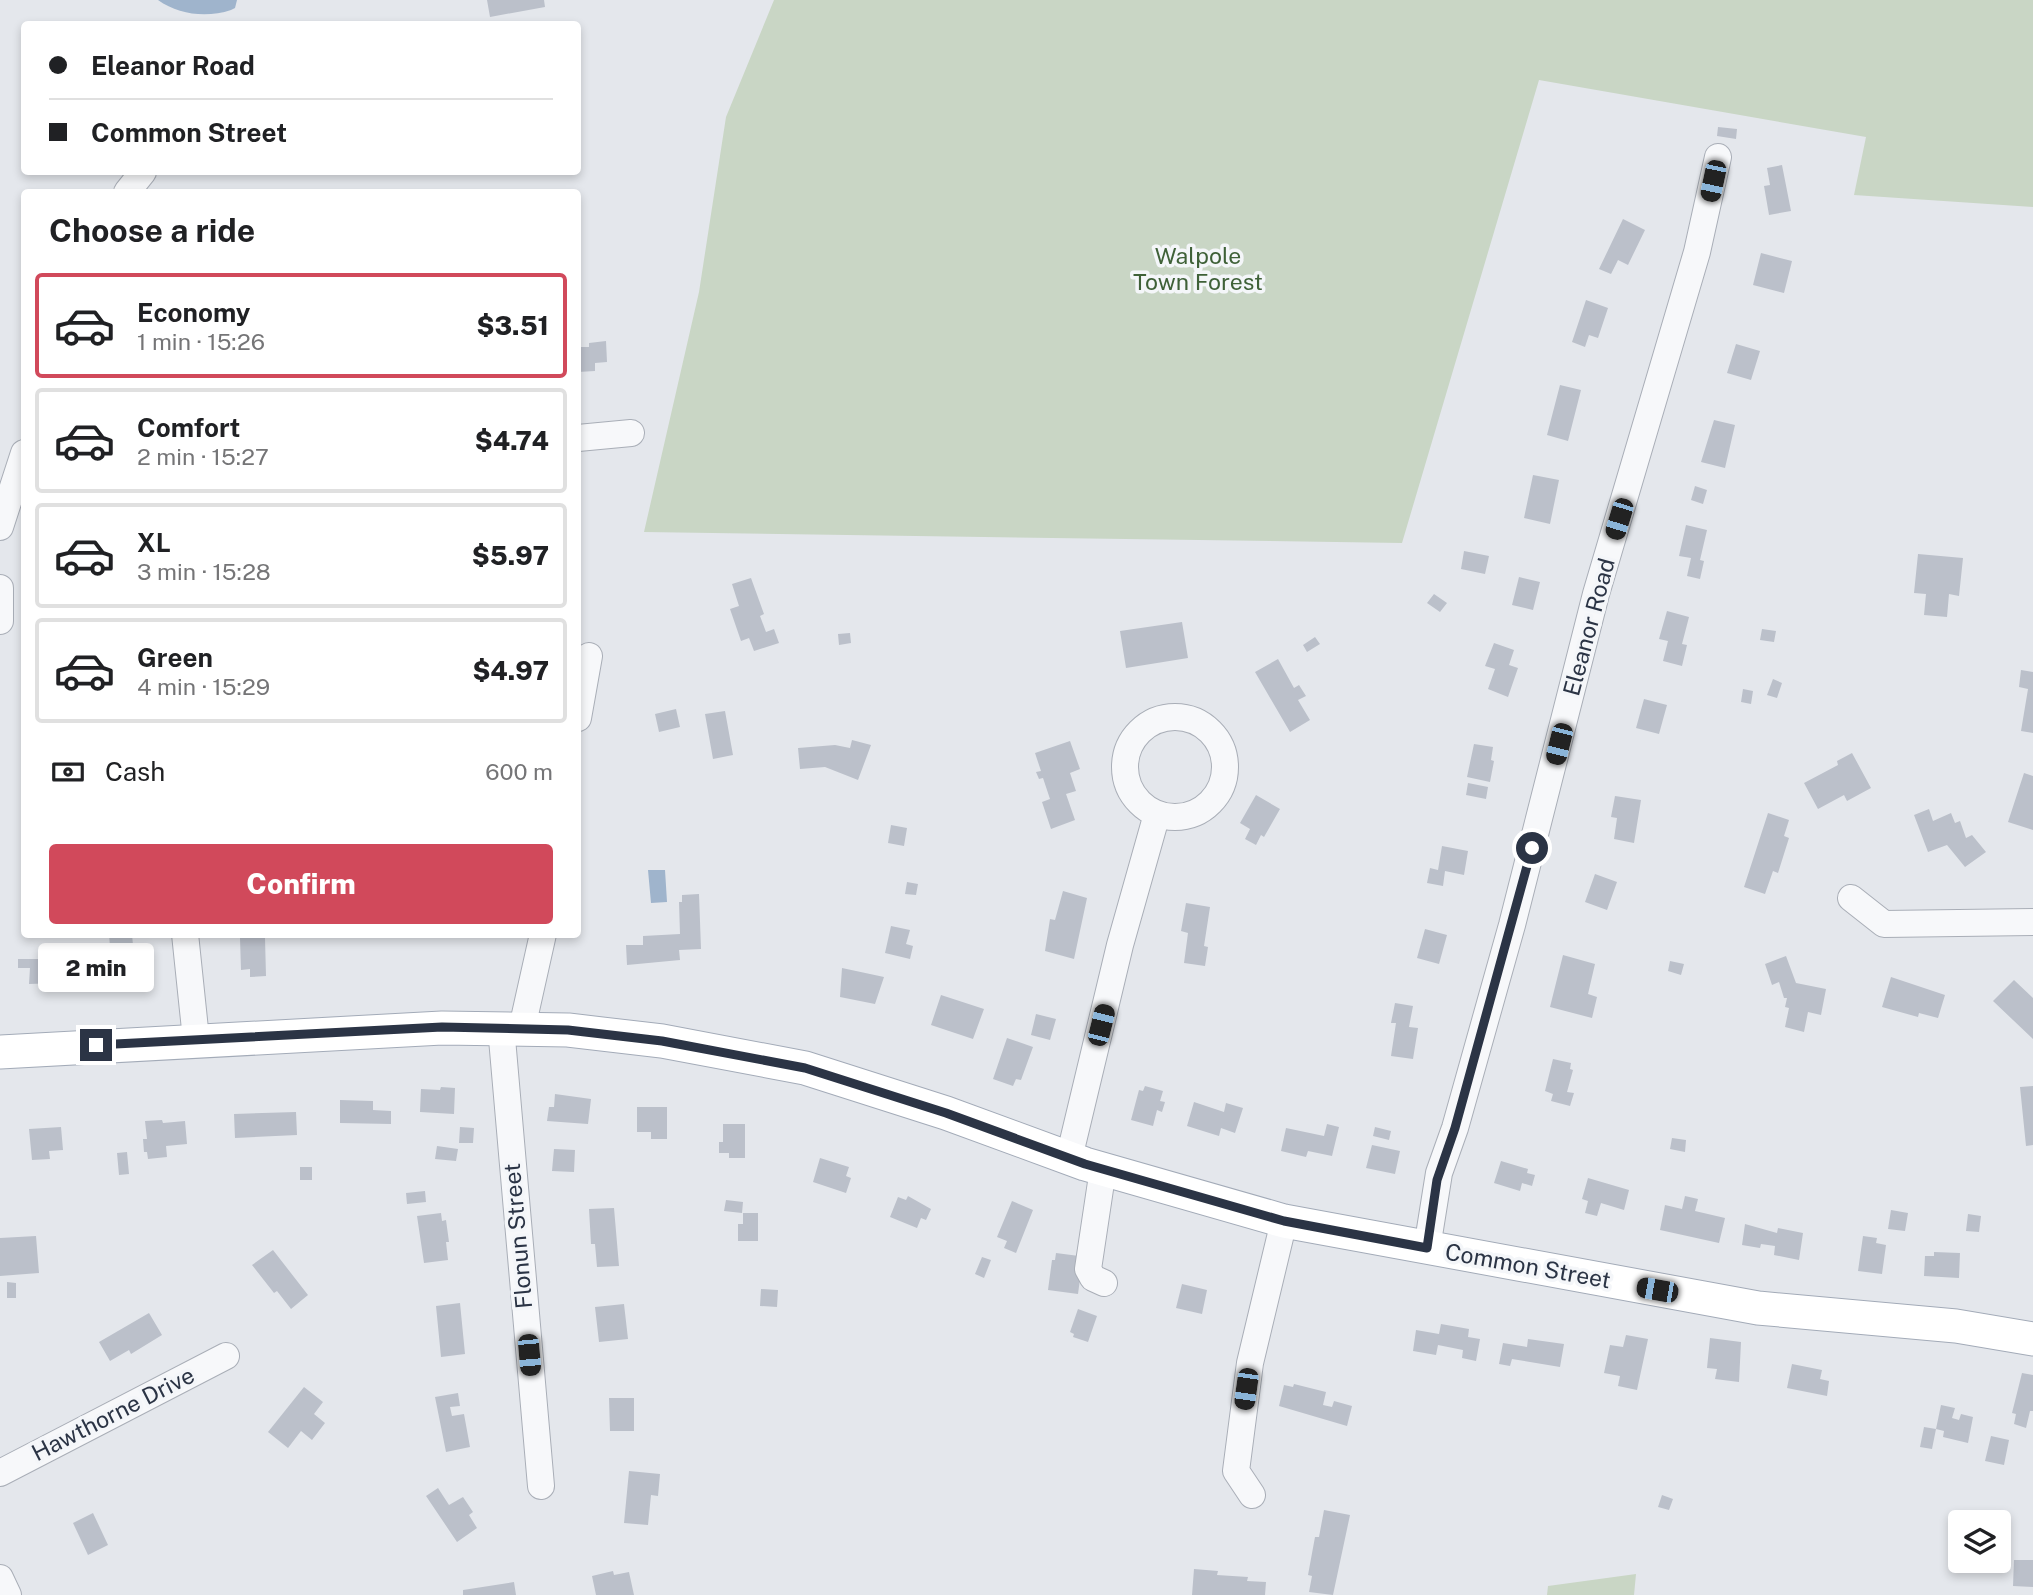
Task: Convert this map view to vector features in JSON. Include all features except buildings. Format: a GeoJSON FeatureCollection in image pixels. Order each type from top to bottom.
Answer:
{"type":"FeatureCollection","features":[{"type":"Feature","properties":{"kind":"main road","name":"Common Street"},"geometry":{"type":"LineString","coordinates":[[0,1052],[367,1030],[512,1028],[615,1034],[805,1068],[946,1113],[1103,1169],[1284,1221],[1758,1308],[1956,1326],[2033,1339]]}},
{"type":"Feature","properties":{"kind":"street","name":"Eleanor Road"},"geometry":{"type":"LineString","coordinates":[[1427,1248],[1437,1180],[1512,925],[1596,594],[1697,252],[1718,157]]}},
{"type":"Feature","properties":{"kind":"street"},"geometry":{"type":"LineString","coordinates":[[130,189],[141,175]]}},
{"type":"Feature","properties":{"kind":"street"},"geometry":{"type":"LineString","coordinates":[[581,438],[631,433]]}},
{"type":"Feature","properties":{"kind":"street"},"geometry":{"type":"LineString","coordinates":[[0,527],[21,462]]}},
{"type":"Feature","properties":{"kind":"street"},"geometry":{"type":"LineString","coordinates":[[0,588],[0,621]]}},
{"type":"Feature","properties":{"kind":"street"},"geometry":{"type":"LineString","coordinates":[[581,701],[589,656]]}},
{"type":"Feature","properties":{"kind":"street"},"geometry":{"type":"LineString","coordinates":[[1069,1158],[1120,945],[1157,814]]}},
{"type":"Feature","properties":{"kind":"street"},"geometry":{"type":"LineString","coordinates":[[1851,898],[1884,924],[2033,922]]}},
{"type":"Feature","properties":{"kind":"street"},"geometry":{"type":"LineString","coordinates":[[185,938],[196,1039]]}},
{"type":"Feature","properties":{"kind":"street","name":"Flonun Street"},"geometry":{"type":"LineString","coordinates":[[541,1486],[512,1028],[542,938]]}},
{"type":"Feature","properties":{"kind":"street"},"geometry":{"type":"LineString","coordinates":[[1103,1169],[1088,1269],[1093,1278],[1104,1283]]}},
{"type":"Feature","properties":{"kind":"street"},"geometry":{"type":"LineString","coordinates":[[1252,1495],[1236,1471],[1250,1363],[1284,1221]]}},
{"type":"Feature","properties":{"kind":"street","name":"Hawthorne Drive"},"geometry":{"type":"LineString","coordinates":[[0,1473],[226,1356]]}},
{"type":"Feature","properties":{"kind":"street"},"geometry":{"type":"LineString","coordinates":[[0,1578],[8,1595]]}},
{"type":"Feature","properties":{"kind":"green space","name":"Walpole Town Forest"},"geometry":{"type":"Polygon","coordinates":[[[774,0],[2033,0],[2033,207],[1854,195],[1866,137],[1539,80],[1402,543],[644,532],[699,292],[726,117],[774,0]]]}},
{"type":"Feature","properties":{"kind":"green space"},"geometry":{"type":"Polygon","coordinates":[[[1636,1574],[1634,1595],[1547,1595],[1548,1586],[1636,1574]]]}},
{"type":"Feature","properties":{"kind":"water"},"geometry":{"type":"Polygon","coordinates":[[[158,0],[237,0],[235,8],[231,10],[193,14],[158,0]]]}},
{"type":"Feature","properties":{"kind":"water"},"geometry":{"type":"Polygon","coordinates":[[[648,870],[665,870],[667,902],[651,903],[648,870]]]}},
{"type":"Feature","properties":{"kind":"route"},"geometry":{"type":"LineString","coordinates":[[96,1045],[442,1027],[568,1030],[662,1041],[805,1068],[946,1113],[1085,1164],[1221,1204],[1284,1221],[1427,1248],[1437,1180],[1455,1128],[1532,848]]}}]}
